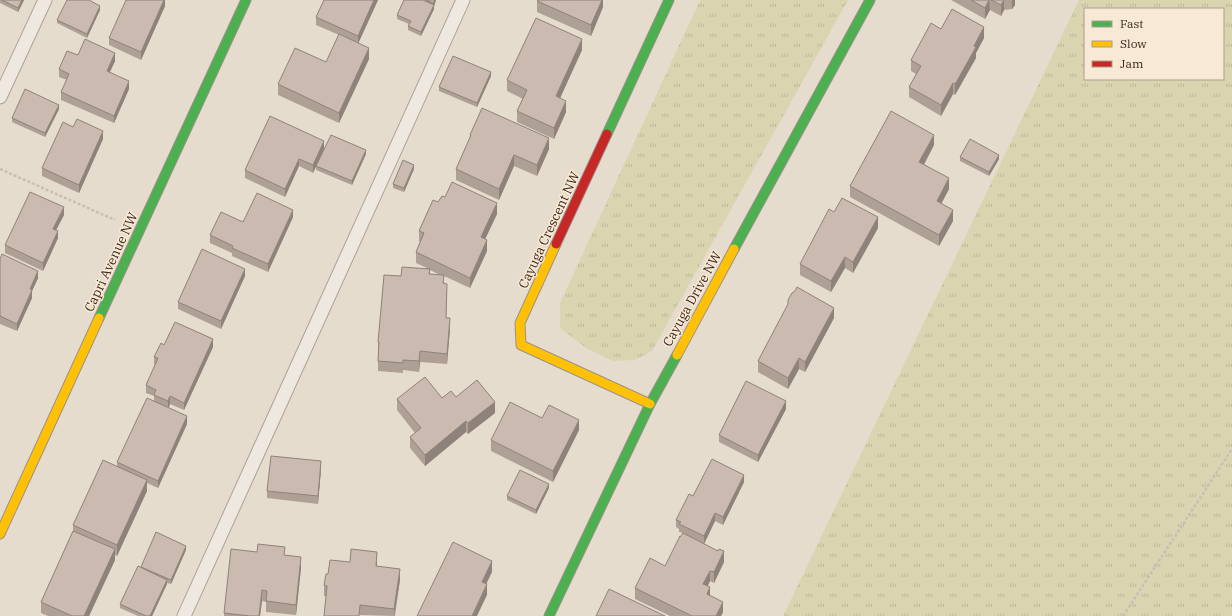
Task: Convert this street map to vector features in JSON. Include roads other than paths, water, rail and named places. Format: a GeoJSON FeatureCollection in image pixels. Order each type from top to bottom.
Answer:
{"type":"FeatureCollection","features":[{"type":"Feature","properties":{"kind":"street","name":"Capri Avenue NW"},"geometry":{"type":"LineString","coordinates":[[0,534],[246,0]]}},
{"type":"Feature","properties":{"kind":"street","name":"Cayuga Crescent NW"},"geometry":{"type":"LineString","coordinates":[[650,404],[521,345],[520,323],[669,0]]}},
{"type":"Feature","properties":{"kind":"street","name":"Cayuga Drive NW"},"geometry":{"type":"LineString","coordinates":[[549,616],[650,404],[870,0]]}},
{"type":"Feature","properties":{"kind":"lane"},"geometry":{"type":"LineString","coordinates":[[0,97],[45,0]]}},
{"type":"Feature","properties":{"kind":"lane"},"geometry":{"type":"LineString","coordinates":[[184,616],[463,0]]}}]}
